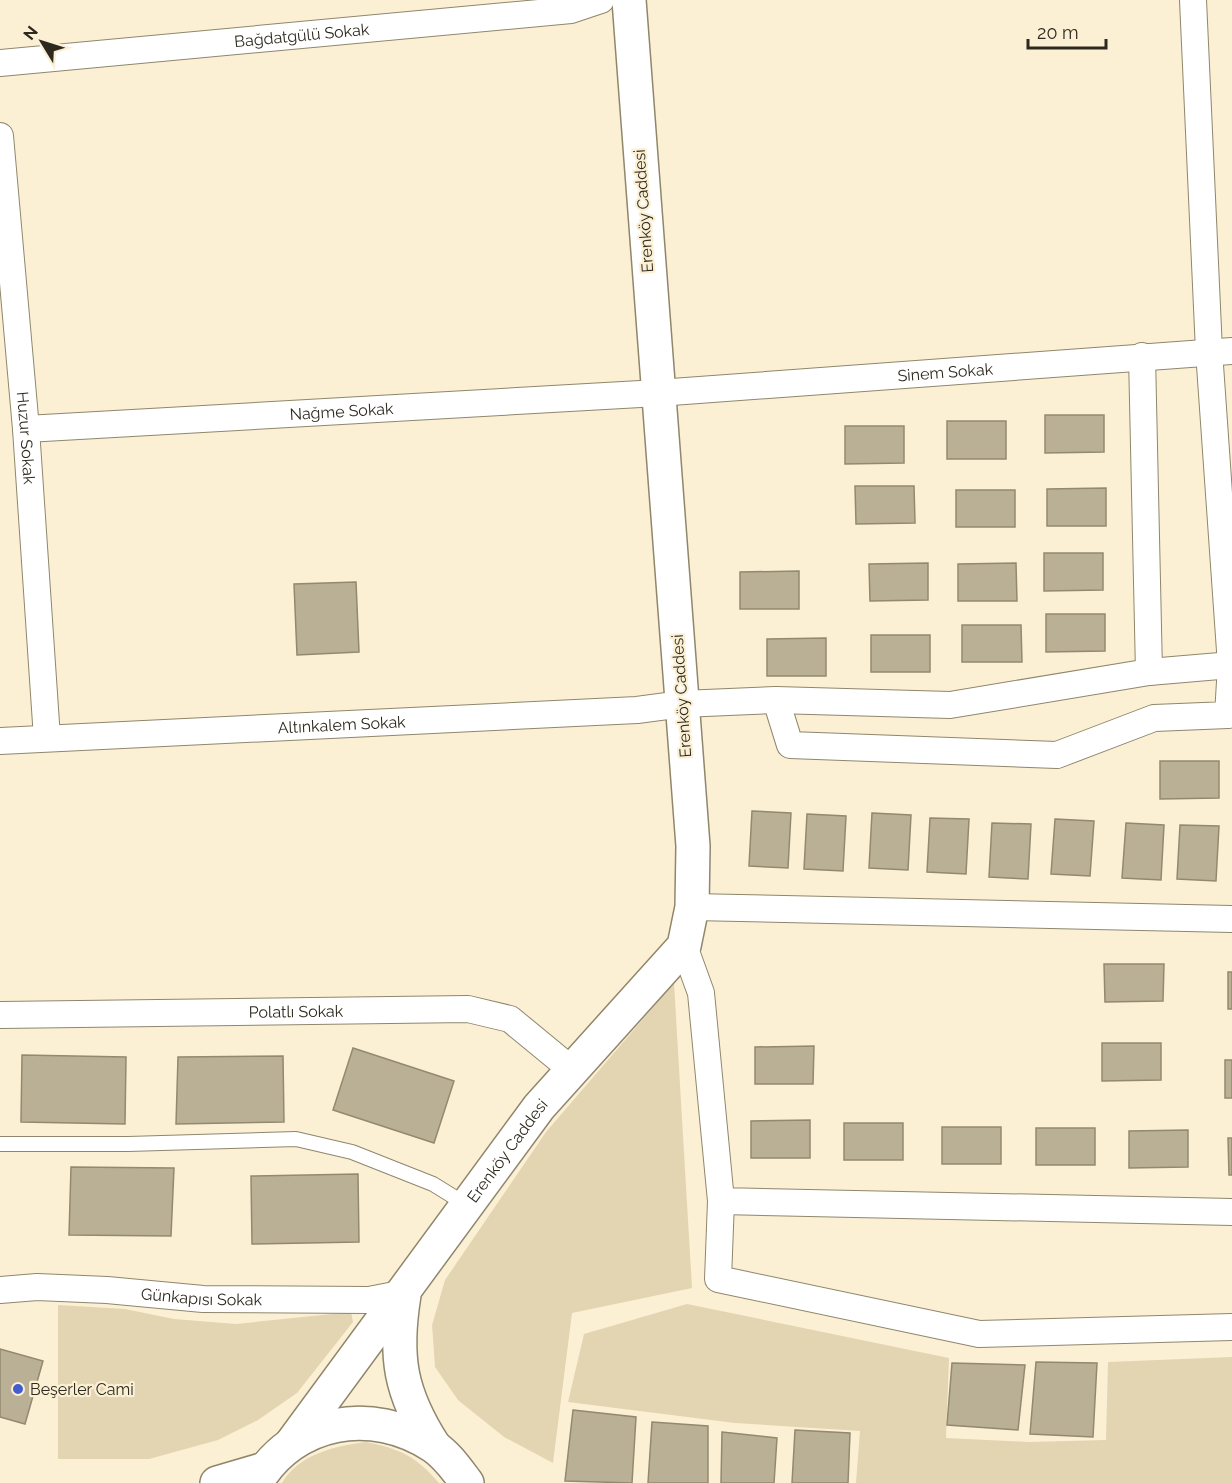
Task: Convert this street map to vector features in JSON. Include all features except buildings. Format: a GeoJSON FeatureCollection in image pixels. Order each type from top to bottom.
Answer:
{"type":"FeatureCollection","features":[{"type":"Feature","properties":{"kind":"street","name":"Bağdatgülü Sokak"},"geometry":{"type":"LineString","coordinates":[[0,63],[571,10],[601,0]]}},
{"type":"Feature","properties":{"kind":"street","name":"Erenköy Caddesi"},"geometry":{"type":"LineString","coordinates":[[292,1443],[405,1293],[539,1107],[684,946],[692,906],[693,846],[629,0]]}},
{"type":"Feature","properties":{"kind":"street"},"geometry":{"type":"LineString","coordinates":[[776,700],[790,745],[1058,755],[1154,718],[1228,715],[1232,665],[1220,351],[1193,0]]}},
{"type":"Feature","properties":{"kind":"street","name":"Huzur Sokak"},"geometry":{"type":"LineString","coordinates":[[0,136],[26,429],[47,738]]}},
{"type":"Feature","properties":{"kind":"street","name":"Sinem Sokak"},"geometry":{"type":"LineString","coordinates":[[658,393],[1220,351]]}},
{"type":"Feature","properties":{"kind":"street"},"geometry":{"type":"LineString","coordinates":[[1142,356],[1149,672]]}},
{"type":"Feature","properties":{"kind":"street","name":"Nağme Sokak"},"geometry":{"type":"LineString","coordinates":[[26,429],[658,393]]}},
{"type":"Feature","properties":{"kind":"street","name":"Altınkalem Sokak"},"geometry":{"type":"LineString","coordinates":[[0,741],[637,710],[682,704],[776,700],[950,705],[1149,672],[1232,665]]}},
{"type":"Feature","properties":{"kind":"street"},"geometry":{"type":"LineString","coordinates":[[692,906],[1232,919]]}},
{"type":"Feature","properties":{"kind":"street"},"geometry":{"type":"LineString","coordinates":[[684,946],[700,993],[721,1201],[718,1279],[979,1334],[1232,1327]]}},
{"type":"Feature","properties":{"kind":"street","name":"Polatlı Sokak"},"geometry":{"type":"LineString","coordinates":[[0,1015],[468,1009],[510,1019],[572,1070]]}},
{"type":"Feature","properties":{"kind":"street"},"geometry":{"type":"LineString","coordinates":[[721,1201],[1232,1212]]}},
{"type":"Feature","properties":{"kind":"street","name":"Günkapısı Sokak"},"geometry":{"type":"LineString","coordinates":[[0,1290],[37,1287],[107,1290],[203,1299],[321,1300],[369,1300],[405,1293]]}},
{"type":"Feature","properties":{"kind":"street"},"geometry":{"type":"LineString","coordinates":[[405,1293],[398,1354],[404,1386],[416,1417],[434,1446],[452,1463],[467,1483]]}},
{"type":"Feature","properties":{"kind":"street"},"geometry":{"type":"LineString","coordinates":[[217,1483],[260,1476],[292,1443],[326,1427],[364,1422],[401,1429],[434,1446]]}},
{"type":"Feature","properties":{"kind":"lane"},"geometry":{"type":"LineString","coordinates":[[0,1144],[128,1144],[296,1139],[352,1152],[433,1184],[468,1206]]}},
{"type":"Feature","properties":{"kind":"shaded area"},"geometry":{"type":"Polygon","coordinates":[[[674,983],[692,1288],[572,1313],[553,1463],[504,1437],[458,1400],[435,1367],[432,1325],[445,1280],[546,1132],[674,983]]]}},
{"type":"Feature","properties":{"kind":"shaded area"},"geometry":{"type":"Polygon","coordinates":[[[687,1304],[949,1358],[946,1438],[1029,1442],[1106,1440],[1108,1362],[1232,1357],[1232,1483],[856,1483],[860,1431],[735,1423],[568,1402],[584,1334],[687,1304]]]}},
{"type":"Feature","properties":{"kind":"shaded area"},"geometry":{"type":"Polygon","coordinates":[[[58,1305],[125,1309],[174,1319],[236,1324],[351,1312],[353,1322],[297,1393],[258,1420],[218,1440],[149,1459],[58,1459],[58,1305]]]}},
{"type":"Feature","properties":{"kind":"shaded area"},"geometry":{"type":"Polygon","coordinates":[[[366,1442],[407,1455],[423,1466],[439,1483],[282,1483],[289,1473],[308,1458],[330,1449],[366,1442]]]}},
{"type":"Feature","properties":{"kind":"place","name":"Beşerler Cami"},"geometry":{"type":"Point","coordinates":[18,1389]}}]}
